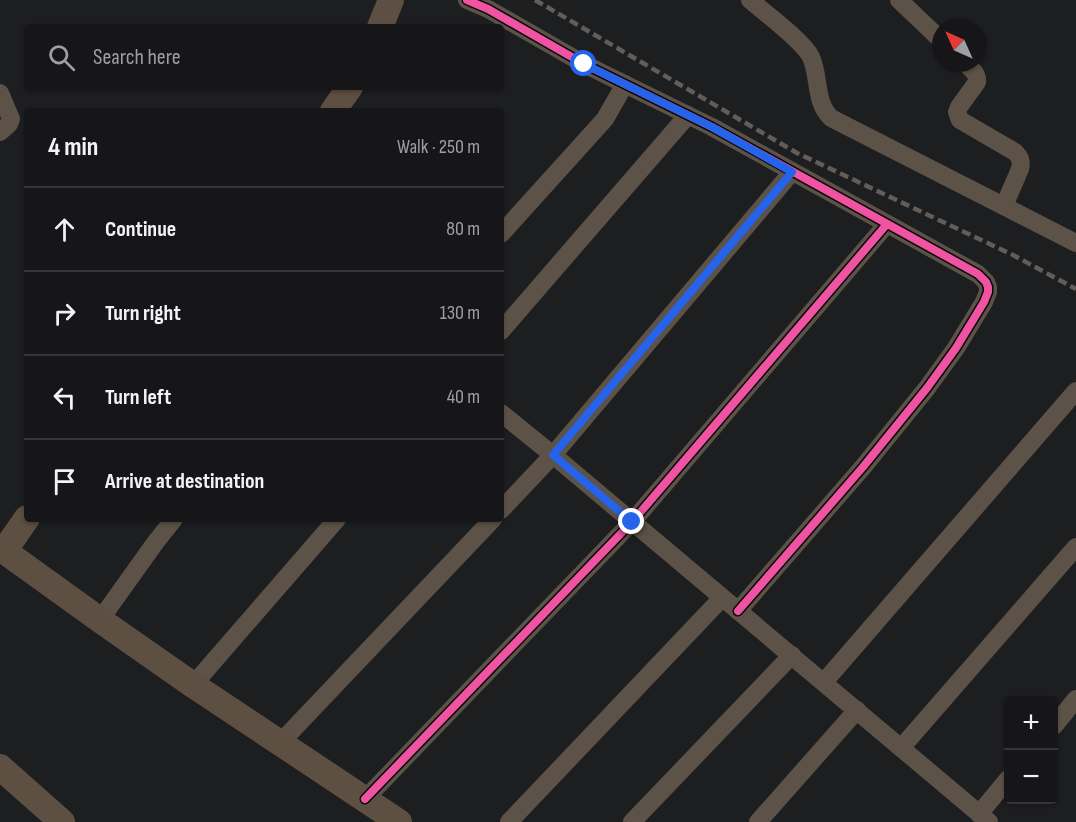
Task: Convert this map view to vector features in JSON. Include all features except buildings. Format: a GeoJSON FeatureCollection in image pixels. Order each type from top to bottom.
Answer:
{"type":"FeatureCollection","features":[{"type":"Feature","properties":{"kind":"main road"},"geometry":{"type":"LineString","coordinates":[[381,24],[391,0]]}},
{"type":"Feature","properties":{"kind":"main road"},"geometry":{"type":"LineString","coordinates":[[335,108],[348,90]]}},
{"type":"Feature","properties":{"kind":"main road"},"geometry":{"type":"LineString","coordinates":[[24,522],[2,549],[193,685],[399,822]]}},
{"type":"Feature","properties":{"kind":"main road"},"geometry":{"type":"LineString","coordinates":[[0,767],[57,821]]}},
{"type":"Feature","properties":{"kind":"street"},"geometry":{"type":"LineString","coordinates":[[466,0],[488,9],[584,64],[688,115],[978,274],[986,282],[988,287],[984,302],[956,348],[927,388],[863,467],[738,611]]}},
{"type":"Feature","properties":{"kind":"street"},"geometry":{"type":"LineString","coordinates":[[750,0],[807,51],[813,64],[819,99],[831,118],[1076,243]]}},
{"type":"Feature","properties":{"kind":"street"},"geometry":{"type":"LineString","coordinates":[[899,0],[932,31]]}},
{"type":"Feature","properties":{"kind":"street"},"geometry":{"type":"LineString","coordinates":[[974,72],[978,77],[977,82],[959,108],[958,117],[963,123],[1015,152],[1022,163],[1004,206]]}},
{"type":"Feature","properties":{"kind":"street"},"geometry":{"type":"LineString","coordinates":[[504,231],[606,118],[625,84]]}},
{"type":"Feature","properties":{"kind":"street"},"geometry":{"type":"LineString","coordinates":[[0,93],[11,119],[0,132]]}},
{"type":"Feature","properties":{"kind":"street"},"geometry":{"type":"LineString","coordinates":[[504,328],[688,115]]}},
{"type":"Feature","properties":{"kind":"street"},"geometry":{"type":"LineString","coordinates":[[504,507],[553,455],[792,172]]}},
{"type":"Feature","properties":{"kind":"street"},"geometry":{"type":"LineString","coordinates":[[365,799],[632,522],[887,224]]}},
{"type":"Feature","properties":{"kind":"street"},"geometry":{"type":"LineString","coordinates":[[824,682],[1076,392]]}},
{"type":"Feature","properties":{"kind":"street"},"geometry":{"type":"LineString","coordinates":[[504,415],[984,818],[1004,786]]}},
{"type":"Feature","properties":{"kind":"street"},"geometry":{"type":"LineString","coordinates":[[100,620],[172,522]]}},
{"type":"Feature","properties":{"kind":"street"},"geometry":{"type":"LineString","coordinates":[[193,685],[334,522]]}},
{"type":"Feature","properties":{"kind":"street"},"geometry":{"type":"LineString","coordinates":[[280,743],[490,522]]}},
{"type":"Feature","properties":{"kind":"street"},"geometry":{"type":"LineString","coordinates":[[901,748],[1076,547]]}},
{"type":"Feature","properties":{"kind":"street"},"geometry":{"type":"LineString","coordinates":[[509,822],[722,598]]}},
{"type":"Feature","properties":{"kind":"street"},"geometry":{"type":"LineString","coordinates":[[632,822],[792,655]]}},
{"type":"Feature","properties":{"kind":"street"},"geometry":{"type":"LineString","coordinates":[[1058,720],[1076,699]]}},
{"type":"Feature","properties":{"kind":"street"},"geometry":{"type":"LineString","coordinates":[[758,822],[857,710]]}},
{"type":"Feature","properties":{"kind":"railway"},"geometry":{"type":"LineString","coordinates":[[535,0],[797,153],[1013,255],[1076,289]]}},
{"type":"Feature","properties":{"kind":"cycle path"},"geometry":{"type":"LineString","coordinates":[[467,0],[488,9],[584,64],[712,127],[978,274],[986,282],[988,292],[984,302],[956,348],[927,388],[863,467],[738,611]]}},
{"type":"Feature","properties":{"kind":"cycle path"},"geometry":{"type":"LineString","coordinates":[[365,799],[632,522],[887,224]]}},
{"type":"Feature","properties":{"kind":"route"},"geometry":{"type":"LineString","coordinates":[[584,64],[712,127],[792,172],[553,455],[632,522]]}}]}
